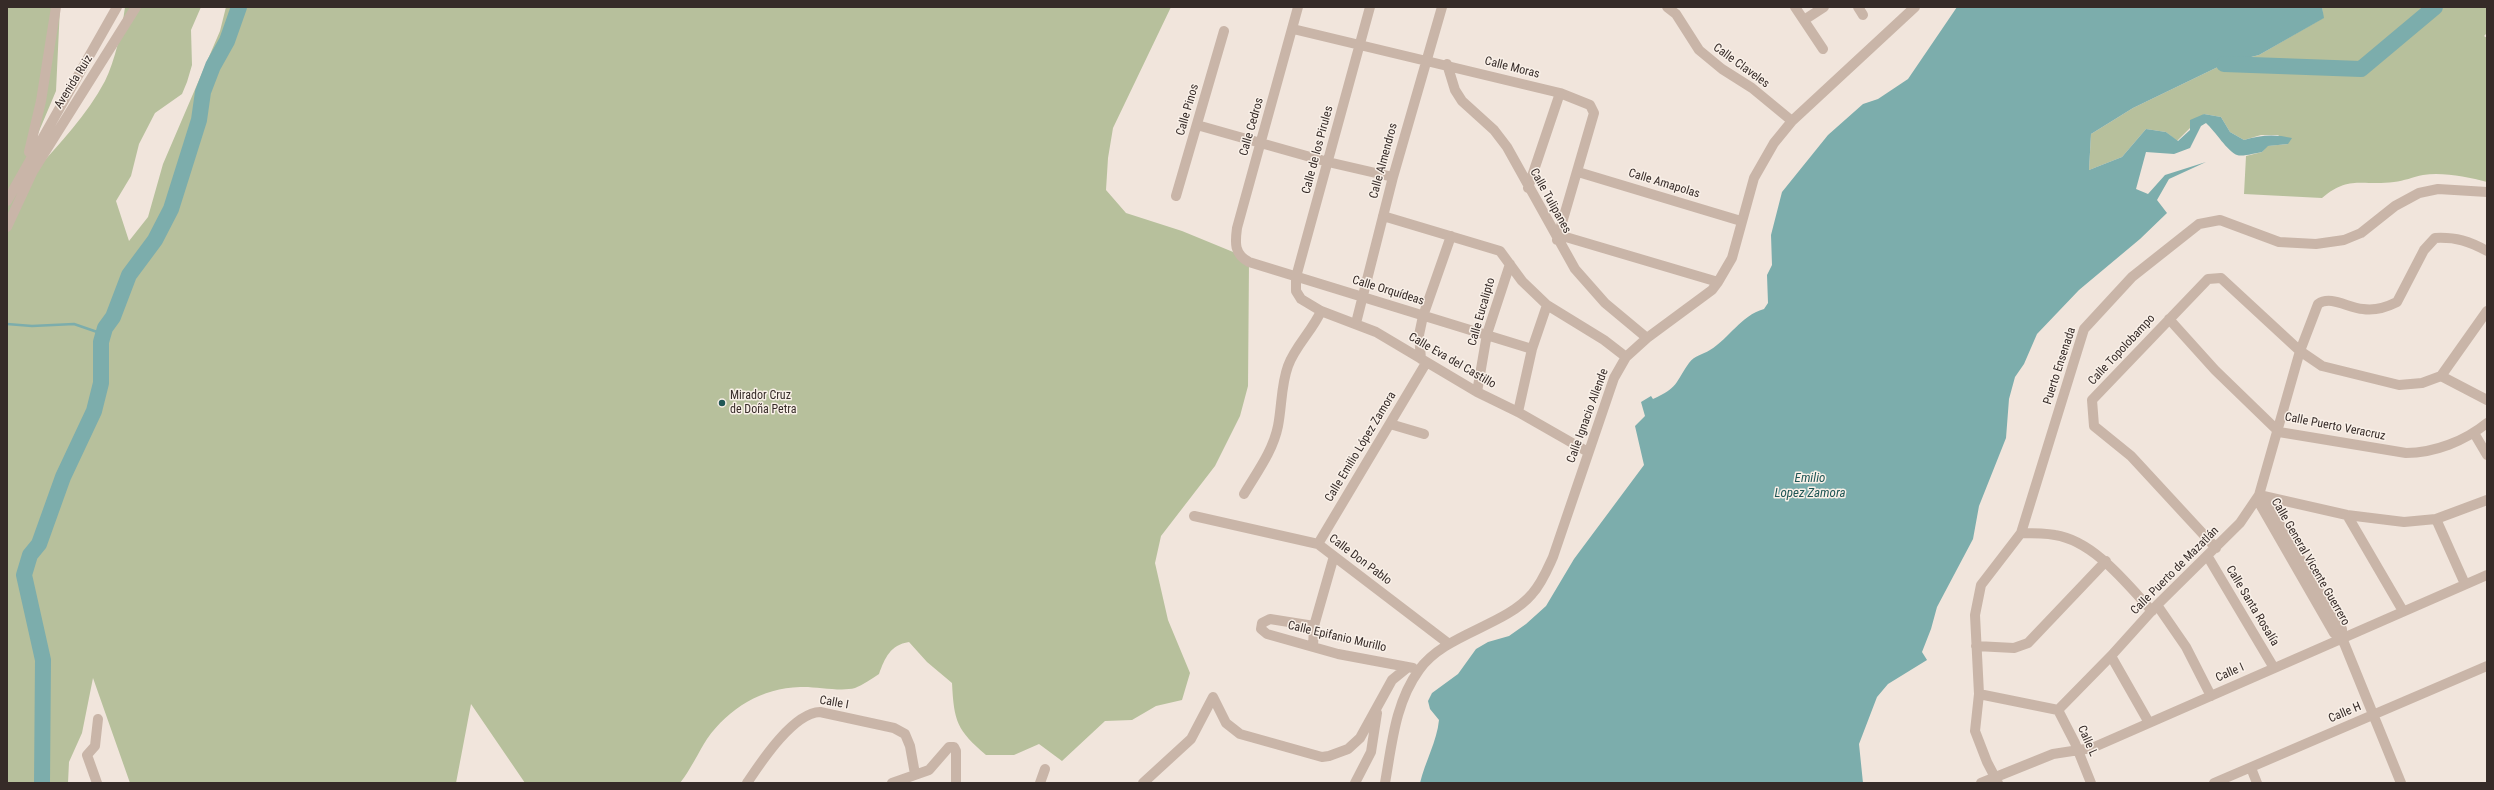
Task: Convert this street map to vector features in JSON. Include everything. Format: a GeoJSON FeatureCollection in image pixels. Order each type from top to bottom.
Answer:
{"type":"FeatureCollection","features":[{"type":"Feature","properties":{"kind":"street"},"geometry":{"type":"LineString","coordinates":[[7,201],[27,163],[41,101],[56,7]]}},
{"type":"Feature","properties":{"kind":"street","name":"Avenida Ruiz"},"geometry":{"type":"LineString","coordinates":[[27,163],[117,7]]}},
{"type":"Feature","properties":{"kind":"street","name":"Avenida Ruiz"},"geometry":{"type":"LineString","coordinates":[[7,227],[33,171],[136,7]]}},
{"type":"Feature","properties":{"kind":"street","name":"Calle Cedros"},"geometry":{"type":"LineString","coordinates":[[1238,254],[1235,244],[1237,228],[1298,7]]}},
{"type":"Feature","properties":{"kind":"street","name":"Calle de los Pirules"},"geometry":{"type":"LineString","coordinates":[[1301,299],[1296,291],[1296,277],[1370,7]]}},
{"type":"Feature","properties":{"kind":"street","name":"Calle Almendros"},"geometry":{"type":"LineString","coordinates":[[1356,323],[1393,176],[1425,61],[1442,7]]}},
{"type":"Feature","properties":{"kind":"street","name":"Calle Claveles"},"geometry":{"type":"LineString","coordinates":[[1667,7],[1676,14],[1699,50],[1722,70],[1752,88],[1792,121]]}},
{"type":"Feature","properties":{"kind":"street"},"geometry":{"type":"LineString","coordinates":[[1795,7],[1823,49]]}},
{"type":"Feature","properties":{"kind":"street"},"geometry":{"type":"LineString","coordinates":[[1804,20],[1824,7]]}},
{"type":"Feature","properties":{"kind":"street","name":"Calle Ignacio Allende"},"geometry":{"type":"LineString","coordinates":[[1385,783],[1399,713],[1409,687],[1419,669],[1449,644],[1512,609],[1531,595],[1542,581],[1553,557],[1614,378],[1626,357],[1647,338],[1712,290],[1732,258],[1754,178],[1762,161],[1792,121],[1915,7]]}},
{"type":"Feature","properties":{"kind":"street","name":"Calle Moras"},"geometry":{"type":"LineString","coordinates":[[1293,29],[1360,43],[1425,61],[1447,64],[1560,93],[1590,105],[1594,109],[1578,172],[1558,237]]}},
{"type":"Feature","properties":{"kind":"street","name":"Calle Pinos"},"geometry":{"type":"LineString","coordinates":[[1176,196],[1224,31]]}},
{"type":"Feature","properties":{"kind":"street","name":"Calle Tulipanes"},"geometry":{"type":"LineString","coordinates":[[1447,64],[1455,90],[1462,101],[1494,130],[1507,148],[1528,188],[1589,286],[1647,338]]}},
{"type":"Feature","properties":{"kind":"street"},"geometry":{"type":"LineString","coordinates":[[1528,188],[1560,93]]}},
{"type":"Feature","properties":{"kind":"street"},"geometry":{"type":"LineString","coordinates":[[1197,125],[1328,162],[1393,176]]}},
{"type":"Feature","properties":{"kind":"street"},"geometry":{"type":"LineString","coordinates":[[27,163],[33,171]]}},
{"type":"Feature","properties":{"kind":"street","name":"Calle Amapolas"},"geometry":{"type":"LineString","coordinates":[[1578,172],[1742,221]]}},
{"type":"Feature","properties":{"kind":"street","name":"Puerto Ensenada"},"geometry":{"type":"LineString","coordinates":[[1997,780],[1986,762],[1975,731],[1979,694],[1975,615],[1981,585],[2022,533],[2084,329],[2132,278],[2199,224],[2220,220],[2279,242],[2316,244],[2344,240],[2361,233],[2395,206],[2419,193],[2438,189],[2487,192]]}},
{"type":"Feature","properties":{"kind":"street"},"geometry":{"type":"LineString","coordinates":[[1383,216],[1500,251],[1522,281],[1547,306],[1604,340],[1626,357]]}},
{"type":"Feature","properties":{"kind":"street"},"geometry":{"type":"LineString","coordinates":[[1424,361],[1419,335],[1451,236]]}},
{"type":"Feature","properties":{"kind":"street"},"geometry":{"type":"LineString","coordinates":[[1558,237],[1718,282]]}},
{"type":"Feature","properties":{"kind":"street","name":"Calle Puerto de Mazatlán"},"geometry":{"type":"LineString","coordinates":[[2058,710],[2111,656],[2154,608],[2208,557],[2240,523],[2259,495],[2279,432],[2300,351],[2318,304],[2323,300],[2362,309],[2375,309],[2397,302],[2424,250],[2435,238],[2452,237],[2468,241],[2487,251]]}},
{"type":"Feature","properties":{"kind":"street","name":"Calle Orquídeas"},"geometry":{"type":"LineString","coordinates":[[1238,254],[1249,262],[1424,316],[1488,334],[1532,349]]}},
{"type":"Feature","properties":{"kind":"street","name":"Calle Eucalipto"},"geometry":{"type":"LineString","coordinates":[[1477,392],[1488,334],[1510,264]]}},
{"type":"Feature","properties":{"kind":"street","name":"Calle Topolobampo"},"geometry":{"type":"LineString","coordinates":[[2216,548],[2132,456],[2094,426],[2092,400],[2208,279],[2221,278],[2300,351],[2322,366],[2398,385],[2422,383],[2441,376]]}},
{"type":"Feature","properties":{"kind":"street","name":"Calle Eva del Castillo"},"geometry":{"type":"LineString","coordinates":[[1301,299],[1321,311],[1356,323],[1376,332],[1477,392],[1518,412],[1588,452]]}},
{"type":"Feature","properties":{"kind":"street"},"geometry":{"type":"LineString","coordinates":[[1518,412],[1532,349],[1547,306]]}},
{"type":"Feature","properties":{"kind":"street"},"geometry":{"type":"LineString","coordinates":[[1244,494],[1272,446],[1278,426],[1283,378],[1289,363],[1316,324],[1321,311]]}},
{"type":"Feature","properties":{"kind":"street"},"geometry":{"type":"LineString","coordinates":[[2487,311],[2441,376],[2487,400]]}},
{"type":"Feature","properties":{"kind":"street","name":"Calle Puerto Veracruz"},"geometry":{"type":"LineString","coordinates":[[2169,319],[2215,370],[2279,432],[2406,453],[2429,451],[2474,433],[2487,423]]}},
{"type":"Feature","properties":{"kind":"street","name":"Calle Emilio López Zamora"},"geometry":{"type":"LineString","coordinates":[[1318,544],[1390,424],[1424,361]]}},
{"type":"Feature","properties":{"kind":"street"},"geometry":{"type":"LineString","coordinates":[[1390,424],[1424,434]]}},
{"type":"Feature","properties":{"kind":"street"},"geometry":{"type":"LineString","coordinates":[[2474,433],[2487,455]]}},
{"type":"Feature","properties":{"kind":"street"},"geometry":{"type":"LineString","coordinates":[[2259,495],[2347,515],[2404,522],[2436,519],[2487,500]]}},
{"type":"Feature","properties":{"kind":"street","name":"Calle General Vicente Guerrero"},"geometry":{"type":"LineString","coordinates":[[2259,495],[2267,502],[2342,629],[2342,638],[2372,716],[2401,783]]}},
{"type":"Feature","properties":{"kind":"street"},"geometry":{"type":"LineString","coordinates":[[2347,515],[2403,611]]}},
{"type":"Feature","properties":{"kind":"street","name":"Calle Don Pablo"},"geometry":{"type":"LineString","coordinates":[[1194,516],[1318,544],[1449,644]]}},
{"type":"Feature","properties":{"kind":"street"},"geometry":{"type":"LineString","coordinates":[[2436,519],[2465,584]]}},
{"type":"Feature","properties":{"kind":"street"},"geometry":{"type":"LineString","coordinates":[[2022,533],[2056,535],[2067,538],[2106,561],[2154,608],[2186,647],[2211,696]]}},
{"type":"Feature","properties":{"kind":"street"},"geometry":{"type":"LineString","coordinates":[[1313,647],[1314,626],[1334,556]]}},
{"type":"Feature","properties":{"kind":"street","name":"Calle Santa Rosalía"},"geometry":{"type":"LineString","coordinates":[[2208,557],[2274,668]]}},
{"type":"Feature","properties":{"kind":"street"},"geometry":{"type":"LineString","coordinates":[[1976,646],[2014,648],[2028,643],[2106,561]]}},
{"type":"Feature","properties":{"kind":"street","name":"Calle I"},"geometry":{"type":"LineString","coordinates":[[1981,783],[1997,780],[2053,754],[2092,748],[2148,721],[2211,696],[2465,584],[2487,576]]}},
{"type":"Feature","properties":{"kind":"street","name":"Calle Epifanio Murillo"},"geometry":{"type":"LineString","coordinates":[[1314,626],[1270,619],[1262,623],[1261,629],[1267,634],[1313,647],[1419,669]]}},
{"type":"Feature","properties":{"kind":"street"},"geometry":{"type":"LineString","coordinates":[[2111,656],[2148,721]]}},
{"type":"Feature","properties":{"kind":"street","name":"Calle H"},"geometry":{"type":"LineString","coordinates":[[2214,783],[2487,666]]}},
{"type":"Feature","properties":{"kind":"street"},"geometry":{"type":"LineString","coordinates":[[1143,783],[1191,739],[1213,697],[1226,724],[1240,734],[1322,757],[1348,749],[1360,738],[1392,680],[1408,667]]}},
{"type":"Feature","properties":{"kind":"street"},"geometry":{"type":"LineString","coordinates":[[1979,694],[2058,710]]}},
{"type":"Feature","properties":{"kind":"street"},"geometry":{"type":"LineString","coordinates":[[1355,783],[1371,752],[1378,707]]}},
{"type":"Feature","properties":{"kind":"street","name":"Calle L"},"geometry":{"type":"LineString","coordinates":[[2058,710],[2078,751],[2091,783]]}},
{"type":"Feature","properties":{"kind":"street","name":"Calle I"},"geometry":{"type":"LineString","coordinates":[[746,783],[772,749],[803,717],[811,712],[820,712],[894,728],[906,734],[910,746],[915,774]]}},
{"type":"Feature","properties":{"kind":"street"},"geometry":{"type":"LineString","coordinates":[[97,783],[87,755],[95,746],[98,719]]}},
{"type":"Feature","properties":{"kind":"street"},"geometry":{"type":"LineString","coordinates":[[892,783],[929,770],[936,764],[946,749],[954,747],[957,766],[956,783]]}},
{"type":"Feature","properties":{"kind":"street"},"geometry":{"type":"LineString","coordinates":[[2251,768],[2257,783]]}},
{"type":"Feature","properties":{"kind":"street"},"geometry":{"type":"LineString","coordinates":[[1040,783],[1045,769]]}},
{"type":"Feature","properties":{"kind":"green space"},"geometry":{"type":"Polygon","coordinates":[[[7,7],[60,7],[56,91],[34,143],[35,171],[82,117],[105,81],[118,45],[125,7],[201,7],[191,30],[192,65],[182,94],[155,113],[139,144],[131,176],[116,201],[129,241],[148,217],[163,164],[220,31],[226,7],[1171,7],[1113,128],[1108,158],[1106,190],[1126,213],[1182,231],[1238,254],[1249,262],[1248,386],[1240,416],[1215,466],[1161,536],[1155,563],[1168,620],[1190,673],[1182,700],[1156,706],[1132,720],[1105,721],[1062,761],[1039,744],[1014,755],[986,755],[969,739],[959,724],[954,707],[952,683],[927,662],[909,642],[893,649],[886,658],[879,674],[855,688],[786,688],[760,696],[736,709],[725,718],[707,739],[680,783],[525,783],[471,704],[456,783],[130,783],[93,678],[82,733],[69,762],[68,783],[7,783],[7,7]]]}},
{"type":"Feature","properties":{"kind":"green space"},"geometry":{"type":"Polygon","coordinates":[[[2322,7],[2487,7],[2487,33],[2484,36],[2487,38],[2487,182],[2472,178],[2431,174],[2394,182],[2348,184],[2340,186],[2322,198],[2244,194],[2246,156],[2262,152],[2267,146],[2288,144],[2278,135],[2261,135],[2244,140],[2230,132],[2221,117],[2204,114],[2177,141],[2166,132],[2146,129],[2122,157],[2089,170],[2091,134],[2133,108],[2224,64],[2259,55],[2323,18],[2322,7]]]}},
{"type":"Feature","properties":{"kind":"water","name":"Emilio Lopez Zamora"},"geometry":{"type":"Polygon","coordinates":[[[1957,7],[2322,7],[2324,18],[2259,55],[2224,64],[2133,108],[2091,134],[2089,170],[2122,157],[2146,129],[2166,132],[2178,141],[2190,130],[2190,120],[2204,114],[2221,117],[2230,132],[2244,140],[2268,136],[2292,138],[2288,144],[2268,146],[2262,152],[2237,155],[2226,146],[2206,123],[2201,126],[2190,148],[2174,154],[2146,152],[2136,189],[2148,194],[2165,175],[2206,162],[2169,179],[2157,200],[2167,213],[2140,239],[2079,290],[2037,334],[2024,364],[2015,377],[2009,399],[2006,438],[1979,506],[1973,539],[1937,607],[1931,629],[1922,652],[1927,660],[1888,684],[1877,697],[1859,744],[1863,783],[1420,783],[1438,728],[1439,720],[1430,709],[1428,701],[1432,693],[1458,674],[1476,649],[1488,642],[1509,636],[1526,624],[1546,606],[1574,559],[1644,465],[1635,426],[1645,416],[1641,402],[1651,396],[1653,399],[1667,392],[1675,384],[1691,360],[1707,352],[1724,340],[1742,322],[1756,312],[1764,309],[1768,303],[1767,275],[1772,265],[1771,235],[1782,192],[1828,135],[1863,104],[1878,99],[1908,79],[1957,7]]]}},
{"type":"Feature","properties":{"kind":"waterway"},"geometry":{"type":"LineString","coordinates":[[42,783],[43,660],[24,575],[30,555],[39,544],[63,477],[94,411],[101,383],[101,342],[105,328],[113,317],[129,275],[155,240],[171,209],[199,120],[203,92],[213,66],[227,41],[239,7]]}},
{"type":"Feature","properties":{"kind":"waterway"},"geometry":{"type":"LineString","coordinates":[[2224,64],[2361,69],[2435,7]]}},
{"type":"Feature","properties":{"kind":"waterway"},"geometry":{"type":"LineString","coordinates":[[7,324],[32,326],[74,324],[103,334]]}},
{"type":"Feature","properties":{"kind":"place","name":"Mirador Cruz de Doña Petra"},"geometry":{"type":"Point","coordinates":[722,403]}}]}
